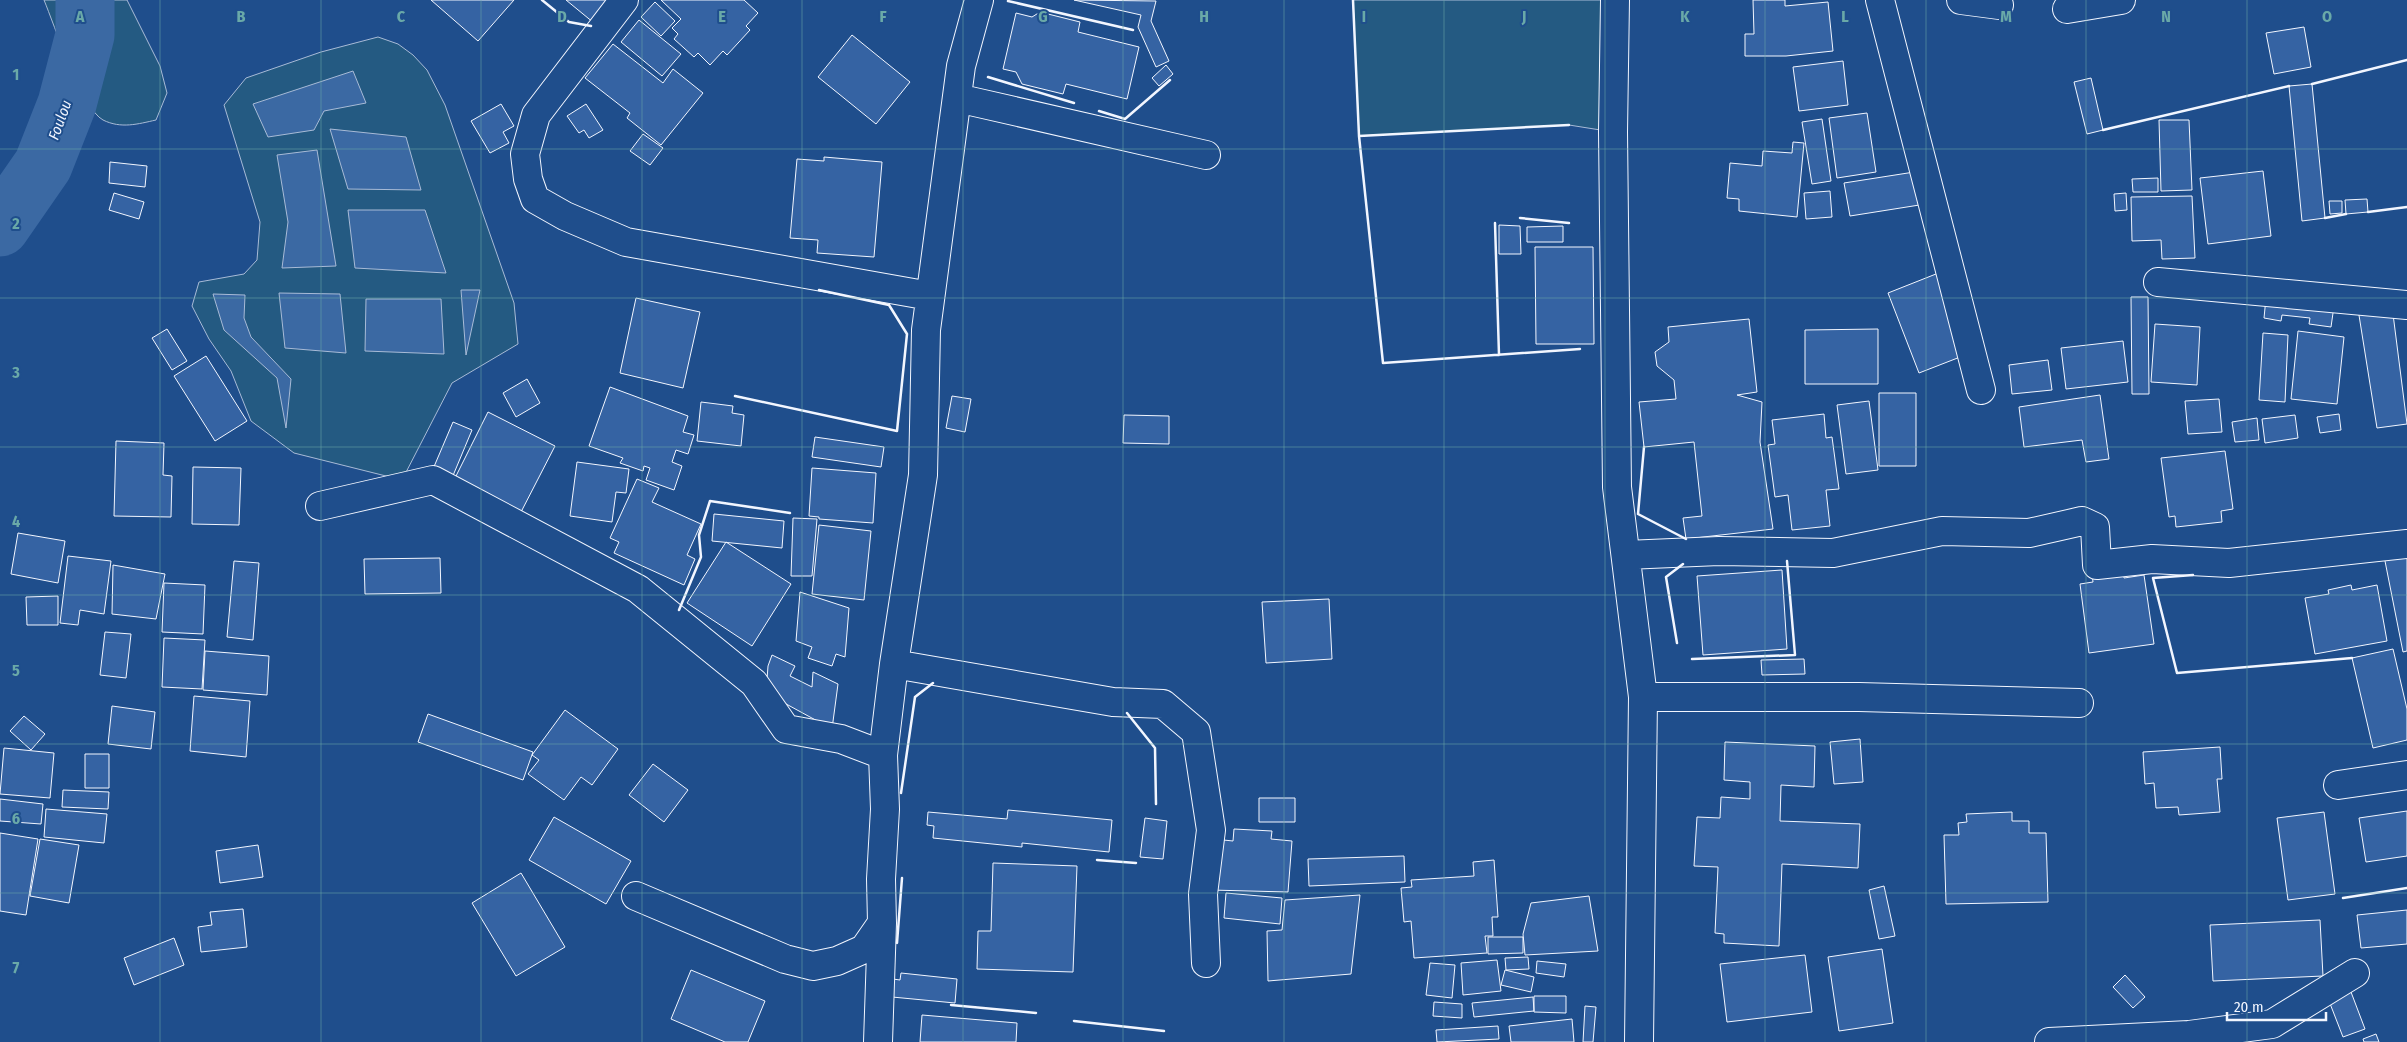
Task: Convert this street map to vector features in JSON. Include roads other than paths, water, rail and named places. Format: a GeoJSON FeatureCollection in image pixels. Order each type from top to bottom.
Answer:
{"type":"FeatureCollection","features":[{"type":"Feature","properties":{"kind":"street"},"geometry":{"type":"LineString","coordinates":[[624,0],[536,115],[525,154],[528,179],[535,199],[565,216],[626,242],[930,296]]}},
{"type":"Feature","properties":{"kind":"street"},"geometry":{"type":"LineString","coordinates":[[878,1042],[882,923],[881,878],[886,809],[883,755],[894,664],[923,475],[926,330],[930,296],[961,66],[979,0]]}},
{"type":"Feature","properties":{"kind":"street"},"geometry":{"type":"LineString","coordinates":[[1615,0],[1613,132],[1617,487],[1643,697],[1638,1042]]}},
{"type":"Feature","properties":{"kind":"street"},"geometry":{"type":"LineString","coordinates":[[1880,0],[1981,390]]}},
{"type":"Feature","properties":{"kind":"street"},"geometry":{"type":"LineString","coordinates":[[1962,0],[1999,5]]}},
{"type":"Feature","properties":{"kind":"street"},"geometry":{"type":"LineString","coordinates":[[2067,9],[2121,0]]}},
{"type":"Feature","properties":{"kind":"street"},"geometry":{"type":"LineString","coordinates":[[957,98],[1206,155]]}},
{"type":"Feature","properties":{"kind":"street"},"geometry":{"type":"LineString","coordinates":[[2158,282],[2407,305]]}},
{"type":"Feature","properties":{"kind":"street"},"geometry":{"type":"LineString","coordinates":[[320,506],[433,480],[638,589],[754,683],[786,729],[841,738],[883,755]]}},
{"type":"Feature","properties":{"kind":"street"},"geometry":{"type":"LineString","coordinates":[[1626,555],[1719,551],[1834,553],[1942,531],[2029,533],[2082,521],[2094,527],[2097,564],[2152,559],[2229,563],[2407,544]]}},
{"type":"Feature","properties":{"kind":"street"},"geometry":{"type":"LineString","coordinates":[[894,664],[1113,702],[1163,704],[1196,732],[1211,830],[1203,894],[1206,963]]}},
{"type":"Feature","properties":{"kind":"street"},"geometry":{"type":"LineString","coordinates":[[1643,697],[1859,697],[2079,703]]}},
{"type":"Feature","properties":{"kind":"street"},"geometry":{"type":"LineString","coordinates":[[2338,785],[2407,776]]}},
{"type":"Feature","properties":{"kind":"street"},"geometry":{"type":"LineString","coordinates":[[636,896],[786,959],[812,966],[837,961],[864,949],[882,923]]}},
{"type":"Feature","properties":{"kind":"street"},"geometry":{"type":"LineString","coordinates":[[2049,1042],[2274,1033],[2355,973]]}},
{"type":"Feature","properties":{"kind":"waterway","name":"Foulou"},"geometry":{"type":"LineString","coordinates":[[0,227],[43,165],[67,104],[85,35],[85,0]]}}]}
